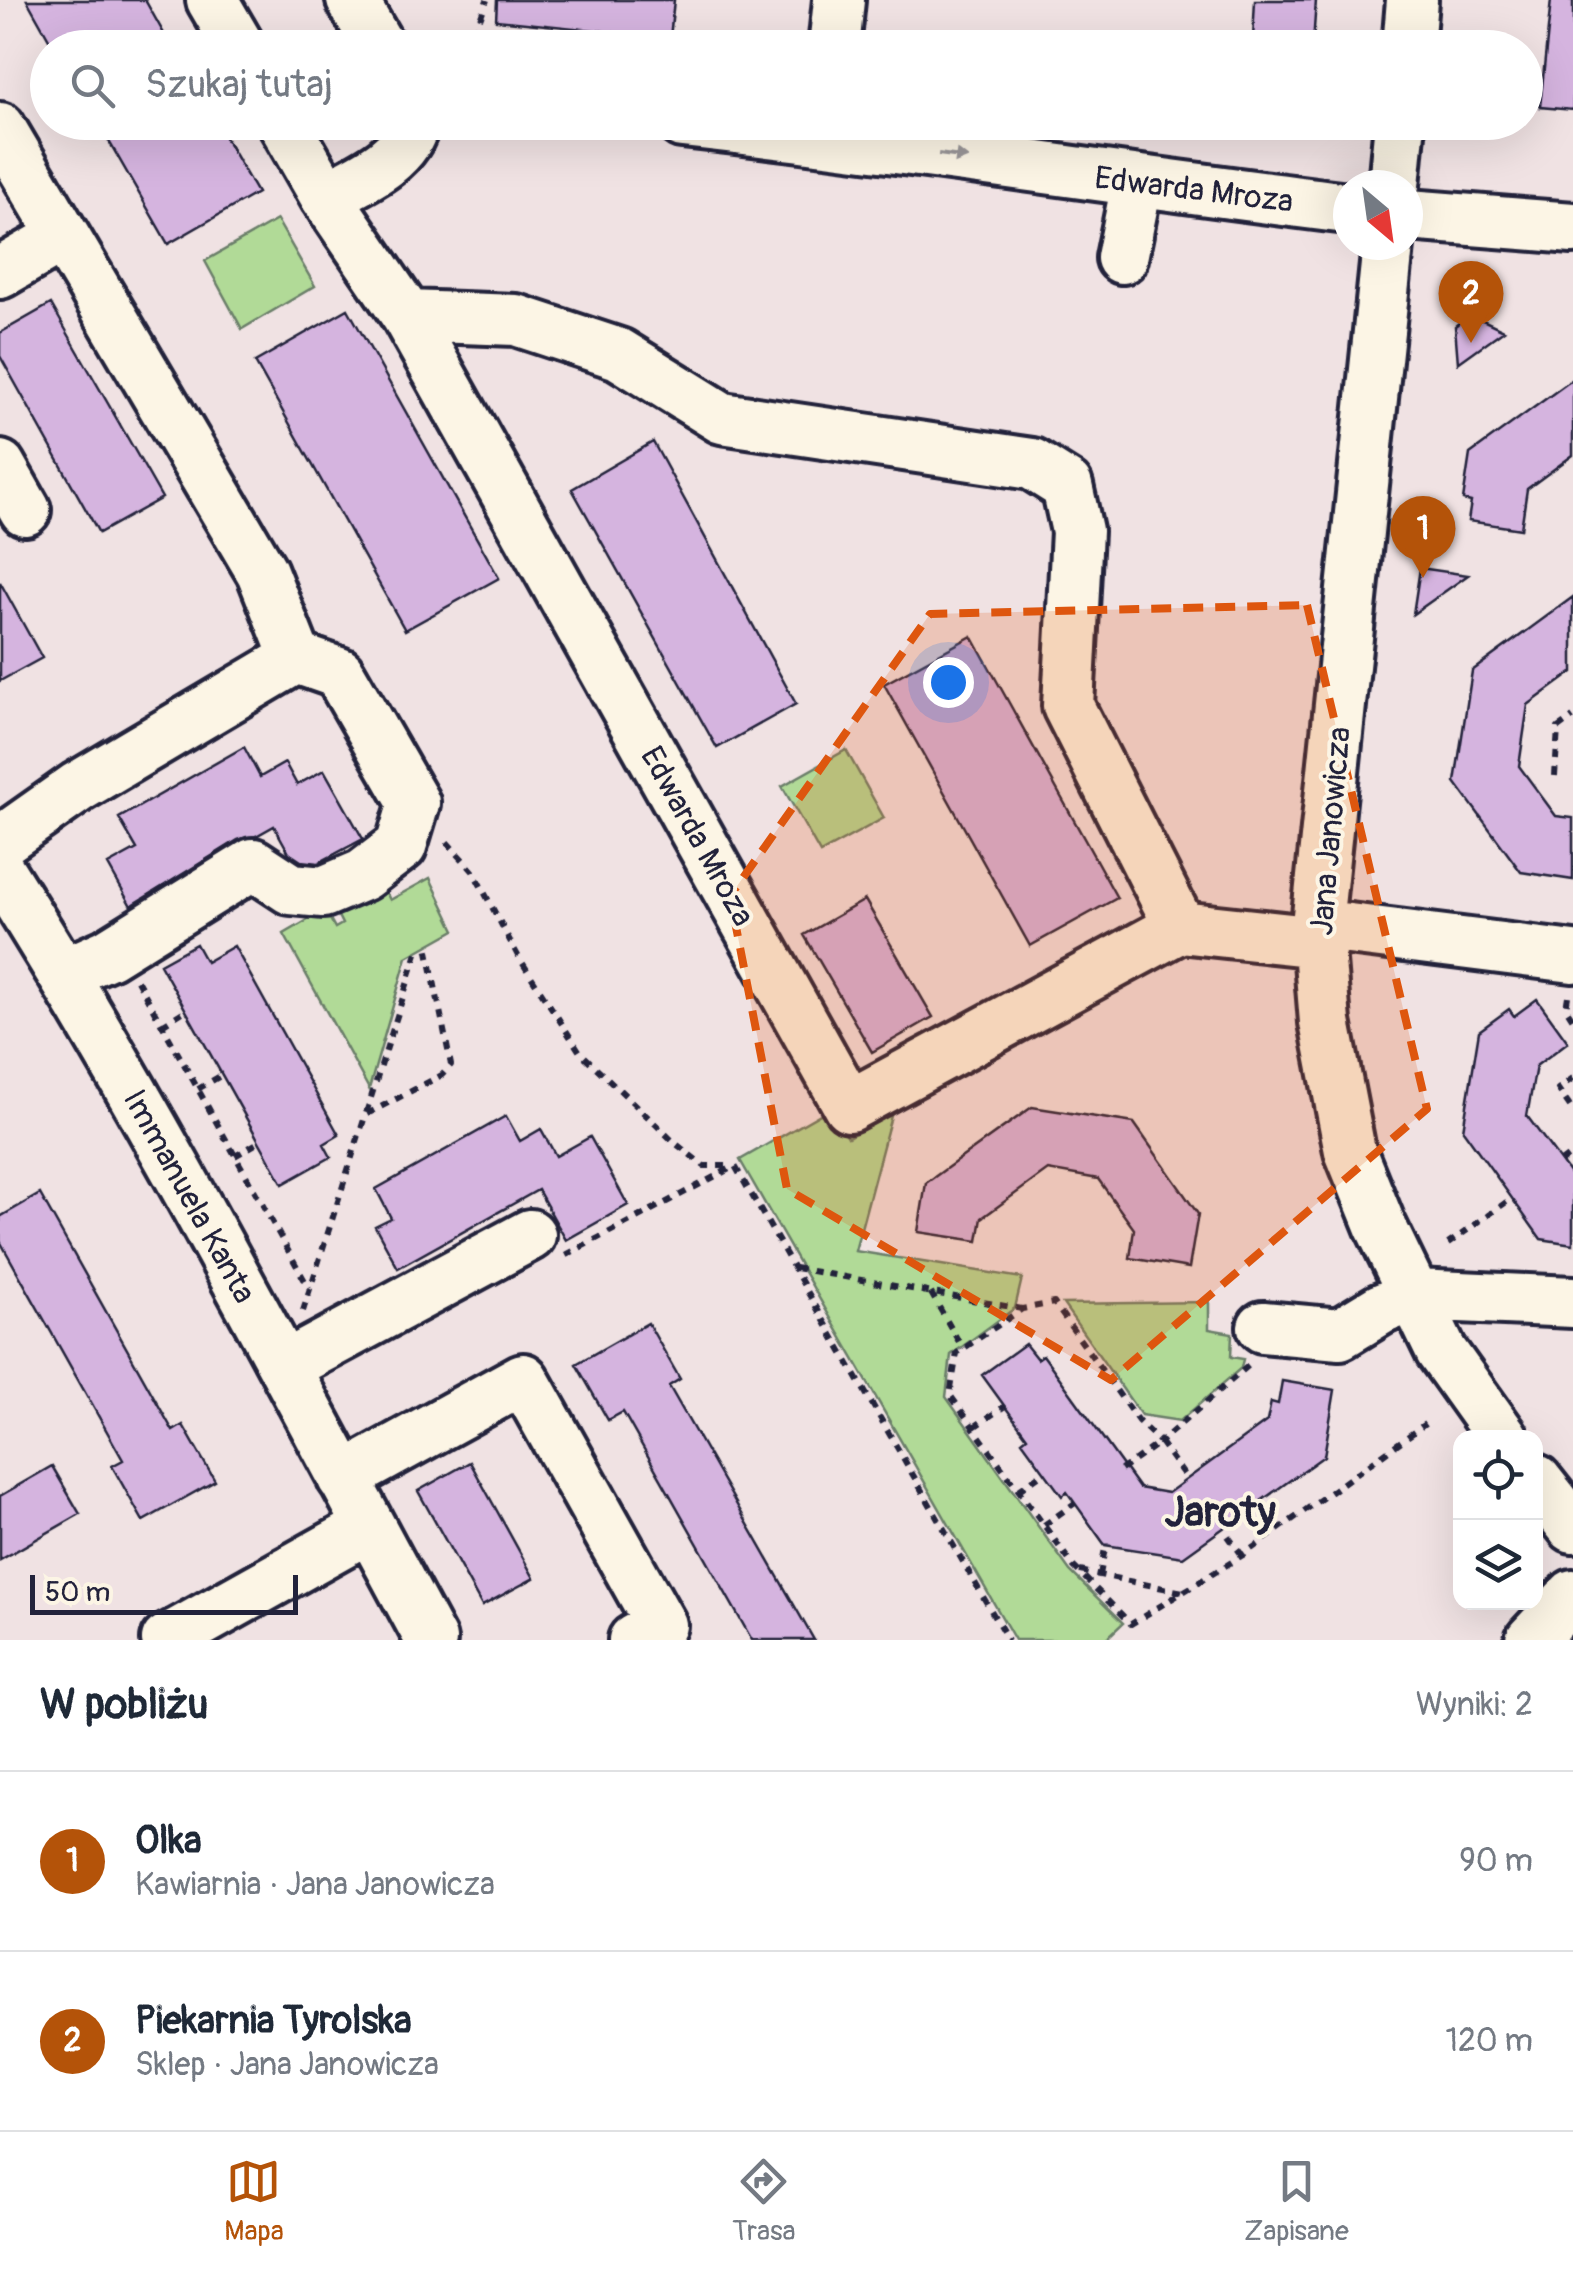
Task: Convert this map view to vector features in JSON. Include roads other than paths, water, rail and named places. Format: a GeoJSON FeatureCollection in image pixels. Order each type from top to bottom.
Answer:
{"type":"FeatureCollection","features":[{"type":"Feature","properties":{"kind":"street"},"geometry":{"type":"LineString","coordinates":[[212,0],[230,30]]}},
{"type":"Feature","properties":{"kind":"street"},"geometry":{"type":"LineString","coordinates":[[352,0],[370,30]]}},
{"type":"Feature","properties":{"kind":"street"},"geometry":{"type":"LineString","coordinates":[[836,30],[839,0]]}},
{"type":"Feature","properties":{"kind":"street"},"geometry":{"type":"LineString","coordinates":[[1410,30],[1412,0]]}},
{"type":"Feature","properties":{"kind":"street"},"geometry":{"type":"LineString","coordinates":[[0,128],[262,572],[296,658]]}},
{"type":"Feature","properties":{"kind":"street","name":"Edwarda Mroza"},"geometry":{"type":"LineString","coordinates":[[293,140],[326,197],[407,316],[848,1106],[1180,926]]}},
{"type":"Feature","properties":{"kind":"street"},"geometry":{"type":"LineString","coordinates":[[326,197],[377,169],[409,140]]}},
{"type":"Feature","properties":{"kind":"street","name":"Edwarda Mroza"},"geometry":{"type":"LineString","coordinates":[[883,140],[1137,183],[1333,206]]}},
{"type":"Feature","properties":{"kind":"street"},"geometry":{"type":"LineString","coordinates":[[1395,170],[1398,140]]}},
{"type":"Feature","properties":{"kind":"street"},"geometry":{"type":"LineString","coordinates":[[1122,258],[1137,183]]}},
{"type":"Feature","properties":{"kind":"street"},"geometry":{"type":"LineString","coordinates":[[1423,216],[1573,228]]}},
{"type":"Feature","properties":{"kind":"street"},"geometry":{"type":"LineString","coordinates":[[0,273],[62,237]]}},
{"type":"Feature","properties":{"kind":"street","name":"Jana Janowicza"},"geometry":{"type":"LineString","coordinates":[[1386,260],[1318,934],[1325,1022],[1350,1151],[1380,1226],[1440,1351],[1497,1430]]}},
{"type":"Feature","properties":{"kind":"street"},"geometry":{"type":"LineString","coordinates":[[407,316],[516,320],[619,354],[722,418],[1032,464],[1068,486],[1077,531],[1068,706],[1180,926],[1318,934],[1573,958]]}},
{"type":"Feature","properties":{"kind":"street"},"geometry":{"type":"LineString","coordinates":[[0,466],[25,510]]}},
{"type":"Feature","properties":{"kind":"street"},"geometry":{"type":"LineString","coordinates":[[0,842],[78,787],[296,658],[340,673],[414,803],[401,846],[363,875],[323,892],[290,889],[253,864],[108,954],[65,973]]}},
{"type":"Feature","properties":{"kind":"street","name":"Immanuela Kanta"},"geometry":{"type":"LineString","coordinates":[[0,872],[304,1357],[344,1478],[431,1640]]}},
{"type":"Feature","properties":{"kind":"street"},"geometry":{"type":"LineString","coordinates":[[304,1357],[530,1235]]}},
{"type":"Feature","properties":{"kind":"street"},"geometry":{"type":"LineString","coordinates":[[1262,1327],[1340,1334],[1381,1309],[1414,1295],[1573,1302]]}},
{"type":"Feature","properties":{"kind":"street"},"geometry":{"type":"LineString","coordinates":[[344,1478],[523,1379],[661,1625],[634,1640]]}},
{"type":"Feature","properties":{"kind":"street"},"geometry":{"type":"LineString","coordinates":[[167,1640],[370,1527]]}},
{"type":"Feature","properties":{"kind":"street"},"geometry":{"type":"LineString","coordinates":[[1531,1640],[1573,1594]]}},
{"type":"Feature","properties":{"kind":"place","name":"Piekarnia Tyrolska"},"geometry":{"type":"Point","coordinates":[1471,343]}},
{"type":"Feature","properties":{"kind":"place","name":"Olka"},"geometry":{"type":"Point","coordinates":[1423,578]}},
{"type":"Feature","properties":{"kind":"district","name":"Jaroty"},"geometry":{"type":"Point","coordinates":[1220,1511]}}]}
